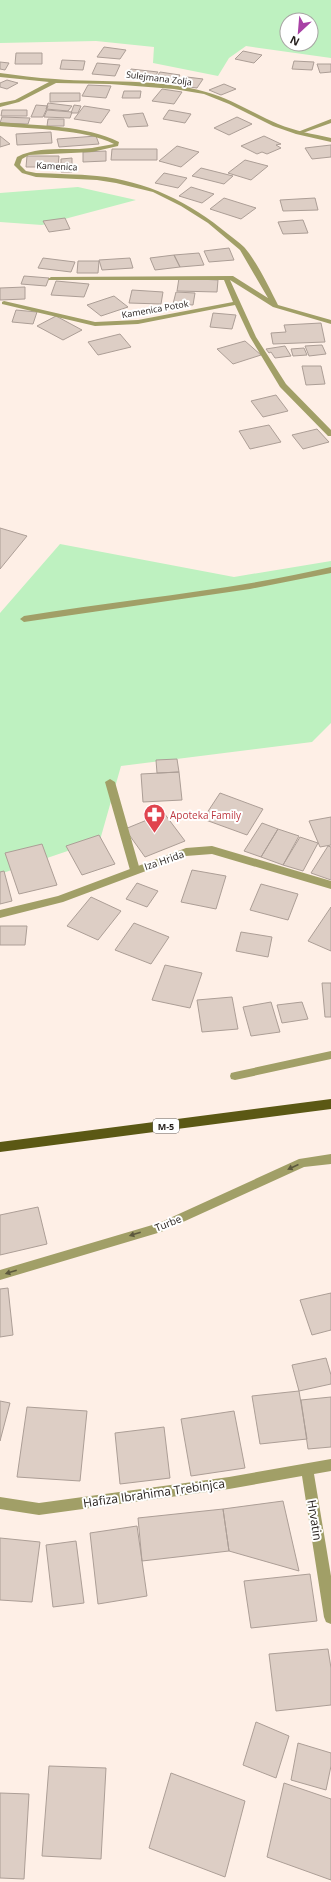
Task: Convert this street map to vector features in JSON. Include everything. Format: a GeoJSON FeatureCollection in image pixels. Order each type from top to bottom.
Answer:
{"type":"FeatureCollection","features":[{"type":"Feature","properties":{"kind":"main road","name":"M-5"},"geometry":{"type":"LineString","coordinates":[[0,1147],[331,1104]]}},
{"type":"Feature","properties":{"kind":"street","name":"Sulejmana Zolja"},"geometry":{"type":"LineString","coordinates":[[0,75],[55,81],[140,84],[174,87],[205,93],[231,103],[275,125],[298,133],[331,140]]}},
{"type":"Feature","properties":{"kind":"street"},"geometry":{"type":"LineString","coordinates":[[0,105],[17,101],[55,81]]}},
{"type":"Feature","properties":{"kind":"street"},"geometry":{"type":"LineString","coordinates":[[298,133],[331,121]]}},
{"type":"Feature","properties":{"kind":"street","name":"Kamenica"},"geometry":{"type":"LineString","coordinates":[[0,124],[96,135],[114,140],[117,143],[116,145],[107,148],[27,154],[19,158],[17,165],[24,172],[36,175],[97,178],[116,181],[155,191],[182,205],[210,222],[242,249],[266,287],[275,306]]}},
{"type":"Feature","properties":{"kind":"street"},"geometry":{"type":"LineString","coordinates":[[226,278],[254,337],[283,385],[331,434]]}},
{"type":"Feature","properties":{"kind":"street"},"geometry":{"type":"LineString","coordinates":[[51,279],[226,278],[239,281],[275,306],[331,322]]}},
{"type":"Feature","properties":{"kind":"street","name":"Kamenica Potok"},"geometry":{"type":"LineString","coordinates":[[4,303],[95,324],[117,324],[138,322],[237,303]]}},
{"type":"Feature","properties":{"kind":"street"},"geometry":{"type":"LineString","coordinates":[[24,619],[114,605],[215,592],[306,576],[331,570]]}},
{"type":"Feature","properties":{"kind":"street"},"geometry":{"type":"LineString","coordinates":[[110,782],[135,870]]}},
{"type":"Feature","properties":{"kind":"street","name":"Iza Hrida"},"geometry":{"type":"LineString","coordinates":[[0,914],[60,899],[186,852],[212,850],[331,885]]}},
{"type":"Feature","properties":{"kind":"street"},"geometry":{"type":"LineString","coordinates":[[235,1076],[331,1055]]}},
{"type":"Feature","properties":{"kind":"street","name":"Turbe"},"geometry":{"type":"LineString","coordinates":[[0,1276],[161,1226],[303,1162],[331,1159]]}},
{"type":"Feature","properties":{"kind":"street","name":"Hafiza Ibrahima Trebinjca"},"geometry":{"type":"LineString","coordinates":[[0,1503],[39,1509],[229,1483],[331,1465]]}},
{"type":"Feature","properties":{"kind":"street","name":"Hrvatin"},"geometry":{"type":"LineString","coordinates":[[307,1470],[331,1617]]}},
{"type":"Feature","properties":{"kind":"green space"},"geometry":{"type":"Polygon","coordinates":[[[0,0],[331,0],[331,58],[288,52],[319,52],[319,12],[279,12],[279,51],[246,46],[229,58],[218,76],[153,63],[154,47],[96,41],[0,43],[0,0]]]}},
{"type":"Feature","properties":{"kind":"green space"},"geometry":{"type":"Polygon","coordinates":[[[78,187],[136,200],[42,225],[0,222],[0,193],[78,187]]]}},
{"type":"Feature","properties":{"kind":"green space"},"geometry":{"type":"Polygon","coordinates":[[[60,544],[234,577],[331,561],[331,723],[312,742],[121,766],[100,840],[0,874],[0,613],[60,544]]]}},
{"type":"Feature","properties":{"kind":"building"},"geometry":{"type":"Polygon","coordinates":[[[104,47],[126,50],[120,59],[97,57],[104,47]]]}},
{"type":"Feature","properties":{"kind":"building"},"geometry":{"type":"Polygon","coordinates":[[[243,51],[262,55],[254,63],[235,59],[243,51]]]}},
{"type":"Feature","properties":{"kind":"building"},"geometry":{"type":"Polygon","coordinates":[[[16,53],[42,53],[42,64],[15,64],[16,53]]]}},
{"type":"Feature","properties":{"kind":"building"},"geometry":{"type":"Polygon","coordinates":[[[62,60],[85,61],[83,70],[60,69],[62,60]]]}},
{"type":"Feature","properties":{"kind":"building"},"geometry":{"type":"Polygon","coordinates":[[[294,61],[314,62],[312,70],[292,69],[294,61]]]}},
{"type":"Feature","properties":{"kind":"building"},"geometry":{"type":"Polygon","coordinates":[[[0,62],[9,63],[5,70],[0,69],[0,62]]]}},
{"type":"Feature","properties":{"kind":"building"},"geometry":{"type":"Polygon","coordinates":[[[97,63],[120,65],[115,76],[92,74],[97,63]]]}},
{"type":"Feature","properties":{"kind":"building"},"geometry":{"type":"Polygon","coordinates":[[[317,64],[331,64],[331,72],[320,73],[317,64]]]}},
{"type":"Feature","properties":{"kind":"building"},"geometry":{"type":"Polygon","coordinates":[[[131,69],[158,72],[153,79],[126,76],[131,69]]]}},
{"type":"Feature","properties":{"kind":"building"},"geometry":{"type":"Polygon","coordinates":[[[160,72],[180,75],[174,84],[154,81],[160,72]]]}},
{"type":"Feature","properties":{"kind":"building"},"geometry":{"type":"Polygon","coordinates":[[[187,77],[203,79],[197,88],[181,86],[187,77]]]}},
{"type":"Feature","properties":{"kind":"building"},"geometry":{"type":"Polygon","coordinates":[[[7,80],[18,83],[7,89],[0,87],[0,83],[7,80]]]}},
{"type":"Feature","properties":{"kind":"building"},"geometry":{"type":"Polygon","coordinates":[[[224,84],[236,89],[221,95],[209,90],[224,84]]]}},
{"type":"Feature","properties":{"kind":"building"},"geometry":{"type":"Polygon","coordinates":[[[88,85],[111,86],[106,98],[82,96],[88,85]]]}},
{"type":"Feature","properties":{"kind":"building"},"geometry":{"type":"Polygon","coordinates":[[[162,89],[182,92],[174,104],[152,101],[162,89]]]}},
{"type":"Feature","properties":{"kind":"building"},"geometry":{"type":"Polygon","coordinates":[[[124,91],[141,91],[140,98],[122,98],[124,91]]]}},
{"type":"Feature","properties":{"kind":"building"},"geometry":{"type":"Polygon","coordinates":[[[50,93],[80,93],[80,101],[50,102],[50,93]]]}},
{"type":"Feature","properties":{"kind":"building"},"geometry":{"type":"Polygon","coordinates":[[[48,103],[72,106],[68,111],[46,109],[48,103]]]}},
{"type":"Feature","properties":{"kind":"building"},"geometry":{"type":"Polygon","coordinates":[[[36,105],[48,106],[43,117],[31,117],[36,105]]]}},
{"type":"Feature","properties":{"kind":"building"},"geometry":{"type":"Polygon","coordinates":[[[74,105],[81,106],[78,113],[71,113],[74,105]]]}},
{"type":"Feature","properties":{"kind":"building"},"geometry":{"type":"Polygon","coordinates":[[[84,106],[110,110],[101,123],[74,119],[84,106]]]}},
{"type":"Feature","properties":{"kind":"building"},"geometry":{"type":"Polygon","coordinates":[[[2,110],[27,110],[27,116],[1,116],[2,110]]]}},
{"type":"Feature","properties":{"kind":"building"},"geometry":{"type":"Polygon","coordinates":[[[47,110],[72,112],[70,118],[44,117],[47,110]]]}},
{"type":"Feature","properties":{"kind":"building"},"geometry":{"type":"Polygon","coordinates":[[[169,110],[191,114],[185,123],[163,119],[169,110]]]}},
{"type":"Feature","properties":{"kind":"building"},"geometry":{"type":"Polygon","coordinates":[[[143,113],[148,126],[128,127],[123,115],[143,113]]]}},
{"type":"Feature","properties":{"kind":"building"},"geometry":{"type":"Polygon","coordinates":[[[2,117],[30,118],[28,124],[0,123],[2,117]]]}},
{"type":"Feature","properties":{"kind":"building"},"geometry":{"type":"Polygon","coordinates":[[[237,117],[252,124],[229,135],[214,128],[237,117]]]}},
{"type":"Feature","properties":{"kind":"building"},"geometry":{"type":"Polygon","coordinates":[[[48,119],[64,119],[64,126],[47,126],[48,119]]]}},
{"type":"Feature","properties":{"kind":"building"},"geometry":{"type":"Polygon","coordinates":[[[51,132],[52,143],[17,145],[16,134],[51,132]]]}},
{"type":"Feature","properties":{"kind":"building"},"geometry":{"type":"Polygon","coordinates":[[[0,136],[10,144],[0,147],[0,136]]]}},
{"type":"Feature","properties":{"kind":"building"},"geometry":{"type":"Polygon","coordinates":[[[96,136],[99,144],[59,147],[57,139],[96,136]]]}},
{"type":"Feature","properties":{"kind":"building"},"geometry":{"type":"Polygon","coordinates":[[[264,136],[281,144],[276,145],[281,148],[267,154],[262,152],[257,154],[241,146],[264,136]]]}},
{"type":"Feature","properties":{"kind":"building"},"geometry":{"type":"Polygon","coordinates":[[[331,145],[331,157],[312,159],[305,148],[331,145]]]}},
{"type":"Feature","properties":{"kind":"building"},"geometry":{"type":"Polygon","coordinates":[[[177,146],[199,152],[181,167],[159,161],[177,146]]]}},
{"type":"Feature","properties":{"kind":"building"},"geometry":{"type":"Polygon","coordinates":[[[112,149],[157,149],[157,160],[111,160],[112,149]]]}},
{"type":"Feature","properties":{"kind":"building"},"geometry":{"type":"Polygon","coordinates":[[[106,151],[106,161],[83,162],[83,152],[106,151]]]}},
{"type":"Feature","properties":{"kind":"building"},"geometry":{"type":"Polygon","coordinates":[[[27,156],[59,156],[58,167],[26,167],[27,156]]]}},
{"type":"Feature","properties":{"kind":"building"},"geometry":{"type":"Polygon","coordinates":[[[72,158],[72,172],[61,172],[61,159],[72,158]]]}},
{"type":"Feature","properties":{"kind":"building"},"geometry":{"type":"Polygon","coordinates":[[[245,160],[268,166],[251,180],[228,173],[245,160]]]}},
{"type":"Feature","properties":{"kind":"building"},"geometry":{"type":"Polygon","coordinates":[[[201,168],[233,176],[224,184],[192,176],[201,168]]]}},
{"type":"Feature","properties":{"kind":"building"},"geometry":{"type":"Polygon","coordinates":[[[164,173],[187,178],[178,188],[155,183],[164,173]]]}},
{"type":"Feature","properties":{"kind":"building"},"geometry":{"type":"Polygon","coordinates":[[[191,187],[214,194],[202,203],[179,196],[191,187]]]}},
{"type":"Feature","properties":{"kind":"building"},"geometry":{"type":"Polygon","coordinates":[[[224,198],[256,208],[241,219],[210,209],[224,198]]]}},
{"type":"Feature","properties":{"kind":"building"},"geometry":{"type":"Polygon","coordinates":[[[315,198],[318,210],[283,211],[280,200],[315,198]]]}},
{"type":"Feature","properties":{"kind":"building"},"geometry":{"type":"Polygon","coordinates":[[[65,218],[70,229],[49,232],[43,221],[65,218]]]}},
{"type":"Feature","properties":{"kind":"building"},"geometry":{"type":"Polygon","coordinates":[[[303,220],[308,233],[283,234],[278,222],[303,220]]]}},
{"type":"Feature","properties":{"kind":"building"},"geometry":{"type":"Polygon","coordinates":[[[229,248],[234,260],[209,262],[204,251],[229,248]]]}},
{"type":"Feature","properties":{"kind":"building"},"geometry":{"type":"Polygon","coordinates":[[[199,253],[204,265],[180,267],[174,255],[199,253]]]}},
{"type":"Feature","properties":{"kind":"building"},"geometry":{"type":"Polygon","coordinates":[[[174,255],[180,267],[155,270],[150,258],[174,255]]]}},
{"type":"Feature","properties":{"kind":"building"},"geometry":{"type":"Polygon","coordinates":[[[43,258],[75,262],[71,272],[38,268],[43,258]]]}},
{"type":"Feature","properties":{"kind":"building"},"geometry":{"type":"Polygon","coordinates":[[[130,258],[133,268],[102,270],[99,260],[130,258]]]}},
{"type":"Feature","properties":{"kind":"building"},"geometry":{"type":"Polygon","coordinates":[[[78,261],[99,261],[98,273],[77,273],[78,261]]]}},
{"type":"Feature","properties":{"kind":"building"},"geometry":{"type":"Polygon","coordinates":[[[24,276],[49,278],[46,286],[21,284],[24,276]]]}},
{"type":"Feature","properties":{"kind":"building"},"geometry":{"type":"Polygon","coordinates":[[[179,278],[218,280],[217,292],[177,291],[179,278]]]}},
{"type":"Feature","properties":{"kind":"building"},"geometry":{"type":"Polygon","coordinates":[[[56,281],[89,284],[84,297],[51,295],[56,281]]]}},
{"type":"Feature","properties":{"kind":"building"},"geometry":{"type":"Polygon","coordinates":[[[25,287],[25,299],[0,300],[0,288],[25,287]]]}},
{"type":"Feature","properties":{"kind":"building"},"geometry":{"type":"Polygon","coordinates":[[[132,290],[163,292],[161,304],[129,303],[132,290]]]}},
{"type":"Feature","properties":{"kind":"building"},"geometry":{"type":"Polygon","coordinates":[[[176,292],[195,293],[193,305],[173,304],[176,292]]]}},
{"type":"Feature","properties":{"kind":"building"},"geometry":{"type":"Polygon","coordinates":[[[114,296],[128,307],[101,316],[87,305],[114,296]]]}},
{"type":"Feature","properties":{"kind":"building"},"geometry":{"type":"Polygon","coordinates":[[[16,310],[37,312],[33,324],[12,322],[16,310]]]}},
{"type":"Feature","properties":{"kind":"building"},"geometry":{"type":"Polygon","coordinates":[[[213,313],[236,315],[232,329],[210,327],[213,313]]]}},
{"type":"Feature","properties":{"kind":"building"},"geometry":{"type":"Polygon","coordinates":[[[56,316],[82,330],[63,340],[37,326],[56,316]]]}},
{"type":"Feature","properties":{"kind":"building"},"geometry":{"type":"Polygon","coordinates":[[[321,323],[325,342],[273,344],[271,333],[286,332],[284,325],[321,323]]]}},
{"type":"Feature","properties":{"kind":"building"},"geometry":{"type":"Polygon","coordinates":[[[120,334],[131,347],[98,355],[88,342],[120,334]]]}},
{"type":"Feature","properties":{"kind":"building"},"geometry":{"type":"Polygon","coordinates":[[[245,341],[261,355],[233,364],[217,349],[245,341]]]}},
{"type":"Feature","properties":{"kind":"building"},"geometry":{"type":"Polygon","coordinates":[[[322,345],[326,354],[309,356],[305,346],[322,345]]]}},
{"type":"Feature","properties":{"kind":"building"},"geometry":{"type":"Polygon","coordinates":[[[285,346],[291,356],[275,358],[271,352],[269,353],[266,349],[285,346]]]}},
{"type":"Feature","properties":{"kind":"building"},"geometry":{"type":"Polygon","coordinates":[[[304,348],[307,355],[293,356],[291,349],[304,348]]]}},
{"type":"Feature","properties":{"kind":"building"},"geometry":{"type":"Polygon","coordinates":[[[302,366],[321,366],[325,384],[306,385],[302,366]]]}},
{"type":"Feature","properties":{"kind":"building"},"geometry":{"type":"Polygon","coordinates":[[[276,395],[288,411],[263,417],[251,401],[276,395]]]}},
{"type":"Feature","properties":{"kind":"building"},"geometry":{"type":"Polygon","coordinates":[[[269,425],[281,442],[250,449],[239,431],[269,425]]]}},
{"type":"Feature","properties":{"kind":"building"},"geometry":{"type":"Polygon","coordinates":[[[317,429],[329,442],[303,449],[292,435],[317,429]]]}},
{"type":"Feature","properties":{"kind":"building"},"geometry":{"type":"Polygon","coordinates":[[[0,528],[27,536],[0,569],[0,528]]]}},
{"type":"Feature","properties":{"kind":"building"},"geometry":{"type":"Polygon","coordinates":[[[177,759],[179,772],[157,773],[156,760],[177,759]]]}},
{"type":"Feature","properties":{"kind":"building"},"geometry":{"type":"Polygon","coordinates":[[[179,772],[182,800],[143,802],[141,774],[179,772]]]}},
{"type":"Feature","properties":{"kind":"building"},"geometry":{"type":"Polygon","coordinates":[[[220,793],[263,809],[247,835],[203,819],[220,793]]]}},
{"type":"Feature","properties":{"kind":"building","name":"Apoteka Family"},"geometry":{"type":"Polygon","coordinates":[[[164,813],[185,841],[145,857],[125,829],[164,813]]]}},
{"type":"Feature","properties":{"kind":"building"},"geometry":{"type":"Polygon","coordinates":[[[331,817],[331,845],[320,847],[309,821],[331,817]]]}},
{"type":"Feature","properties":{"kind":"building"},"geometry":{"type":"Polygon","coordinates":[[[262,823],[278,829],[261,857],[244,851],[262,823]]]}},
{"type":"Feature","properties":{"kind":"building"},"geometry":{"type":"Polygon","coordinates":[[[278,829],[299,836],[283,865],[261,857],[278,829]]]}},
{"type":"Feature","properties":{"kind":"building"},"geometry":{"type":"Polygon","coordinates":[[[99,835],[115,864],[82,875],[66,846],[99,835]]]}},
{"type":"Feature","properties":{"kind":"building"},"geometry":{"type":"Polygon","coordinates":[[[300,837],[318,843],[303,871],[283,865],[300,837]]]}},
{"type":"Feature","properties":{"kind":"building"},"geometry":{"type":"Polygon","coordinates":[[[42,844],[57,885],[19,894],[5,853],[42,844]]]}},
{"type":"Feature","properties":{"kind":"building"},"geometry":{"type":"Polygon","coordinates":[[[328,846],[331,847],[331,880],[311,873],[328,846]]]}},
{"type":"Feature","properties":{"kind":"building"},"geometry":{"type":"Polygon","coordinates":[[[192,870],[226,876],[216,909],[181,902],[192,870]]]}},
{"type":"Feature","properties":{"kind":"building"},"geometry":{"type":"Polygon","coordinates":[[[4,871],[12,901],[0,904],[0,872],[4,871]]]}},
{"type":"Feature","properties":{"kind":"building"},"geometry":{"type":"Polygon","coordinates":[[[137,883],[158,891],[147,907],[126,899],[137,883]]]}},
{"type":"Feature","properties":{"kind":"building"},"geometry":{"type":"Polygon","coordinates":[[[261,884],[298,894],[288,920],[250,910],[261,884]]]}},
{"type":"Feature","properties":{"kind":"building"},"geometry":{"type":"Polygon","coordinates":[[[91,897],[121,911],[98,940],[67,926],[91,897]]]}},
{"type":"Feature","properties":{"kind":"building"},"geometry":{"type":"Polygon","coordinates":[[[331,907],[331,951],[308,941],[331,907]]]}},
{"type":"Feature","properties":{"kind":"building"},"geometry":{"type":"Polygon","coordinates":[[[134,923],[169,937],[151,964],[115,950],[134,923]]]}},
{"type":"Feature","properties":{"kind":"building"},"geometry":{"type":"Polygon","coordinates":[[[0,926],[27,926],[25,945],[0,945],[0,926]]]}},
{"type":"Feature","properties":{"kind":"building"},"geometry":{"type":"Polygon","coordinates":[[[241,932],[272,937],[268,957],[236,951],[241,932]]]}},
{"type":"Feature","properties":{"kind":"building"},"geometry":{"type":"Polygon","coordinates":[[[165,965],[202,973],[190,1008],[152,1000],[165,965]]]}},
{"type":"Feature","properties":{"kind":"building"},"geometry":{"type":"Polygon","coordinates":[[[322,983],[331,983],[331,1017],[325,1017],[322,983]]]}},
{"type":"Feature","properties":{"kind":"building"},"geometry":{"type":"Polygon","coordinates":[[[232,997],[238,1029],[202,1032],[197,1000],[232,997]]]}},
{"type":"Feature","properties":{"kind":"building"},"geometry":{"type":"Polygon","coordinates":[[[271,1002],[280,1032],[251,1036],[243,1007],[271,1002]]]}},
{"type":"Feature","properties":{"kind":"building"},"geometry":{"type":"Polygon","coordinates":[[[302,1002],[308,1019],[282,1023],[277,1005],[302,1002]]]}},
{"type":"Feature","properties":{"kind":"building"},"geometry":{"type":"Polygon","coordinates":[[[38,1207],[47,1244],[0,1255],[0,1215],[38,1207]]]}},
{"type":"Feature","properties":{"kind":"building"},"geometry":{"type":"Polygon","coordinates":[[[8,1288],[13,1335],[0,1337],[0,1289],[8,1288]]]}},
{"type":"Feature","properties":{"kind":"building"},"geometry":{"type":"Polygon","coordinates":[[[331,1293],[331,1330],[312,1335],[300,1300],[331,1293]]]}},
{"type":"Feature","properties":{"kind":"building"},"geometry":{"type":"Polygon","coordinates":[[[326,1358],[331,1375],[331,1384],[299,1391],[292,1365],[326,1358]]]}},
{"type":"Feature","properties":{"kind":"building"},"geometry":{"type":"Polygon","coordinates":[[[299,1391],[307,1439],[260,1444],[252,1396],[299,1391]]]}},
{"type":"Feature","properties":{"kind":"building"},"geometry":{"type":"Polygon","coordinates":[[[331,1397],[331,1447],[308,1449],[301,1400],[331,1397]]]}},
{"type":"Feature","properties":{"kind":"building"},"geometry":{"type":"Polygon","coordinates":[[[0,1401],[10,1403],[0,1441],[0,1401]]]}},
{"type":"Feature","properties":{"kind":"building"},"geometry":{"type":"Polygon","coordinates":[[[27,1407],[87,1411],[80,1481],[17,1477],[27,1407]]]}},
{"type":"Feature","properties":{"kind":"building"},"geometry":{"type":"Polygon","coordinates":[[[234,1411],[245,1468],[191,1476],[181,1419],[234,1411]]]}},
{"type":"Feature","properties":{"kind":"building"},"geometry":{"type":"Polygon","coordinates":[[[164,1427],[170,1478],[120,1484],[115,1433],[164,1427]]]}},
{"type":"Feature","properties":{"kind":"building"},"geometry":{"type":"Polygon","coordinates":[[[283,1501],[299,1571],[229,1551],[223,1509],[283,1501]]]}},
{"type":"Feature","properties":{"kind":"building"},"geometry":{"type":"Polygon","coordinates":[[[223,1509],[229,1551],[142,1561],[138,1518],[223,1509]]]}},
{"type":"Feature","properties":{"kind":"building"},"geometry":{"type":"Polygon","coordinates":[[[137,1526],[147,1596],[98,1604],[90,1533],[137,1526]]]}},
{"type":"Feature","properties":{"kind":"building"},"geometry":{"type":"Polygon","coordinates":[[[0,1538],[40,1542],[32,1602],[0,1600],[0,1538]]]}},
{"type":"Feature","properties":{"kind":"building"},"geometry":{"type":"Polygon","coordinates":[[[76,1541],[84,1603],[53,1607],[46,1545],[76,1541]]]}},
{"type":"Feature","properties":{"kind":"building"},"geometry":{"type":"Polygon","coordinates":[[[310,1574],[317,1621],[251,1628],[244,1581],[310,1574]]]}},
{"type":"Feature","properties":{"kind":"building"},"geometry":{"type":"Polygon","coordinates":[[[328,1649],[331,1668],[331,1705],[276,1711],[269,1654],[328,1649]]]}},
{"type":"Feature","properties":{"kind":"building"},"geometry":{"type":"Polygon","coordinates":[[[256,1722],[289,1736],[276,1778],[243,1765],[256,1722]]]}},
{"type":"Feature","properties":{"kind":"building"},"geometry":{"type":"Polygon","coordinates":[[[298,1743],[331,1753],[331,1766],[326,1790],[291,1780],[298,1743]]]}},
{"type":"Feature","properties":{"kind":"building"},"geometry":{"type":"Polygon","coordinates":[[[49,1766],[106,1768],[101,1859],[42,1856],[49,1766]]]}},
{"type":"Feature","properties":{"kind":"building"},"geometry":{"type":"Polygon","coordinates":[[[171,1773],[245,1801],[225,1877],[149,1848],[171,1773]]]}},
{"type":"Feature","properties":{"kind":"building"},"geometry":{"type":"Polygon","coordinates":[[[284,1783],[331,1799],[331,1880],[267,1857],[284,1783]]]}},
{"type":"Feature","properties":{"kind":"building"},"geometry":{"type":"Polygon","coordinates":[[[0,1793],[29,1794],[24,1879],[0,1878],[0,1793]]]}},
{"type":"Feature","properties":{"kind":"place","name":"Apoteka Family"},"geometry":{"type":"Point","coordinates":[155,834]}}]}
